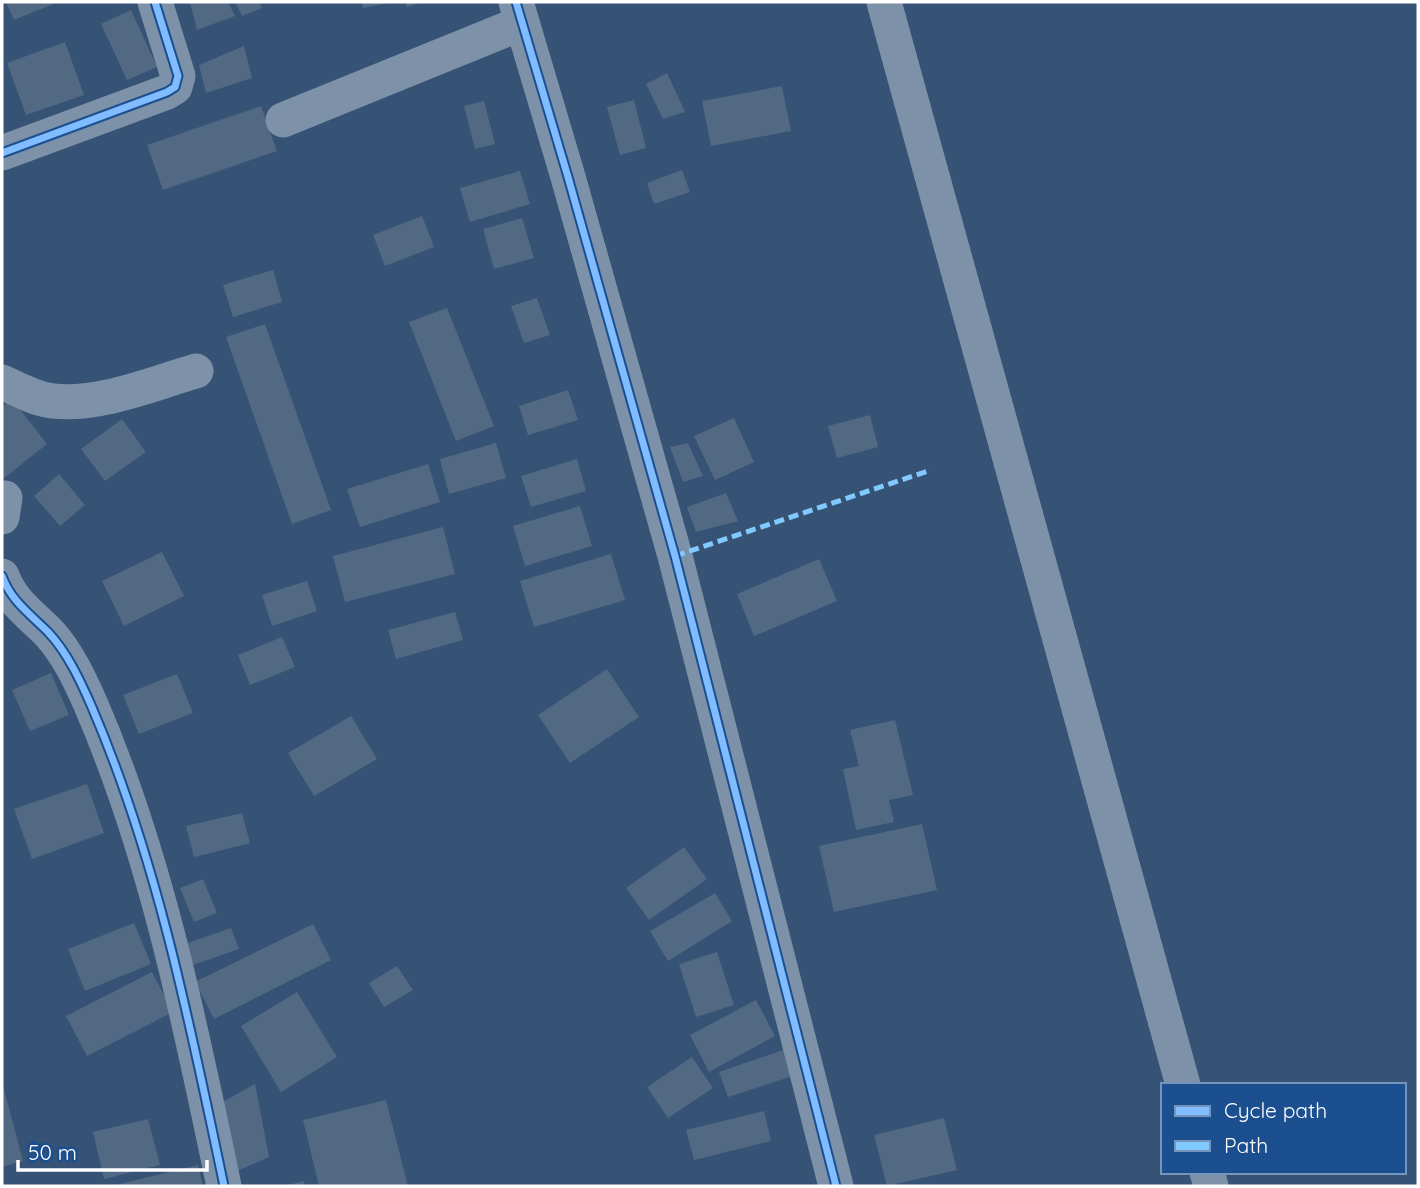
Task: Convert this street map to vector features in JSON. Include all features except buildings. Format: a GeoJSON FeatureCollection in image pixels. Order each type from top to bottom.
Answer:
{"type":"FeatureCollection","features":[{"type":"Feature","properties":{"kind":"street"},"geometry":{"type":"LineString","coordinates":[[2,153],[175,87],[178,76],[155,2]]}},
{"type":"Feature","properties":{"kind":"street"},"geometry":{"type":"LineString","coordinates":[[884,2],[1182,1083]]}},
{"type":"Feature","properties":{"kind":"street"},"geometry":{"type":"LineString","coordinates":[[283,120],[519,12],[675,556],[836,1186]]}},
{"type":"Feature","properties":{"kind":"street"},"geometry":{"type":"LineString","coordinates":[[2,382],[49,401],[71,402],[104,397],[195,371]]}},
{"type":"Feature","properties":{"kind":"street"},"geometry":{"type":"LineString","coordinates":[[2,576],[7,590],[28,616],[49,633],[68,659],[91,705],[122,787],[178,973],[224,1186]]}},
{"type":"Feature","properties":{"kind":"marked path"},"geometry":{"type":"LineString","coordinates":[[675,556],[931,470]]}},
{"type":"Feature","properties":{"kind":"cycle path"},"geometry":{"type":"LineString","coordinates":[[2,153],[175,87],[178,76],[155,2]]}},
{"type":"Feature","properties":{"kind":"cycle path"},"geometry":{"type":"LineString","coordinates":[[516,2],[675,556],[836,1186]]}},
{"type":"Feature","properties":{"kind":"cycle path"},"geometry":{"type":"LineString","coordinates":[[2,576],[16,600],[48,632],[67,657],[87,696],[114,763],[135,822],[170,942],[224,1186]]}}]}
